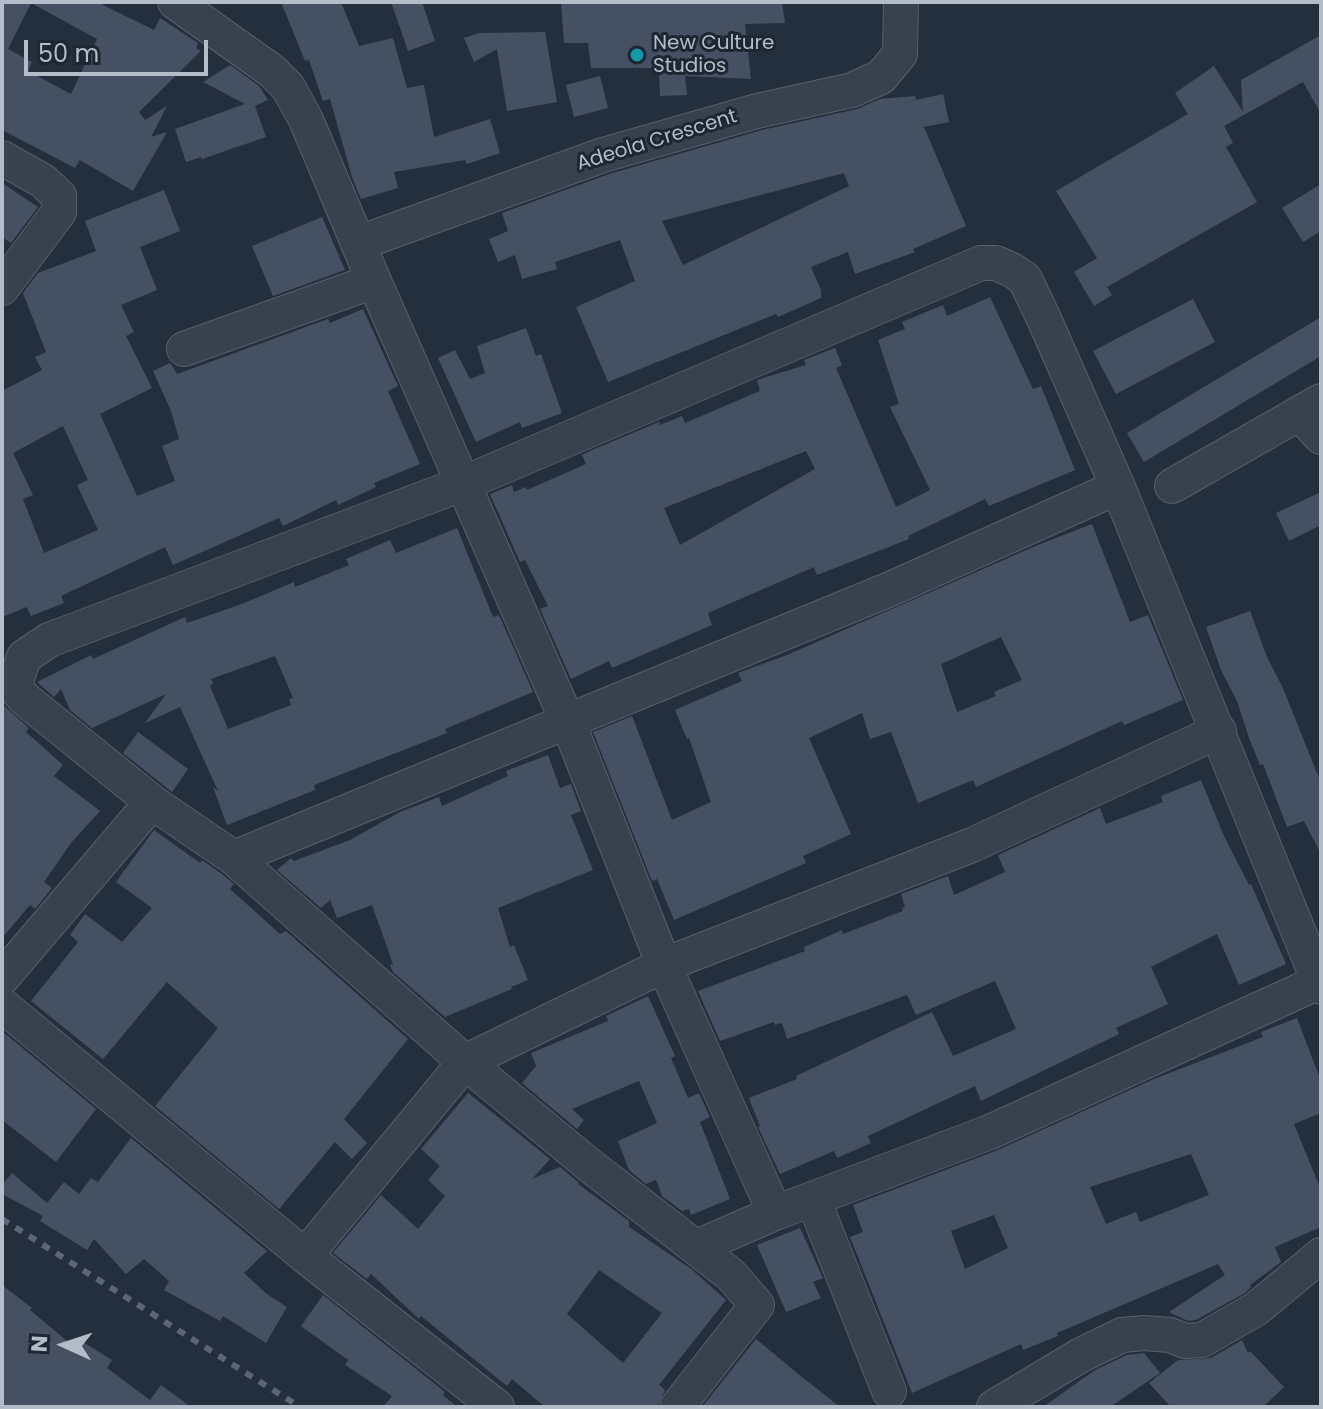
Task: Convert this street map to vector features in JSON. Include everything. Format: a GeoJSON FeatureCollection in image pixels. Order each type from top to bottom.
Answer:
{"type":"FeatureCollection","features":[{"type":"Feature","properties":{"kind":"street"},"geometry":{"type":"LineString","coordinates":[[175,2],[272,71],[288,87],[306,120],[567,720],[664,965],[775,1213]]}},
{"type":"Feature","properties":{"kind":"street","name":"Adeola Crescent"},"geometry":{"type":"LineString","coordinates":[[359,243],[603,155],[757,111],[852,90],[881,77],[900,54],[901,2]]}},
{"type":"Feature","properties":{"kind":"street"},"geometry":{"type":"LineString","coordinates":[[2,158],[43,181],[59,196],[59,212],[2,288]]}},
{"type":"Feature","properties":{"kind":"street"},"geometry":{"type":"LineString","coordinates":[[677,1407],[757,1305],[731,1275],[588,1164],[465,1062],[234,858],[152,802],[26,700],[14,687],[10,668],[49,640],[462,484],[981,263],[996,263],[1025,279],[1118,487],[1320,984],[990,1132],[775,1213],[697,1247]]}},
{"type":"Feature","properties":{"kind":"street"},"geometry":{"type":"LineString","coordinates":[[184,349],[374,281]]}},
{"type":"Feature","properties":{"kind":"street"},"geometry":{"type":"LineString","coordinates":[[1172,486],[1314,417]]}},
{"type":"Feature","properties":{"kind":"street"},"geometry":{"type":"LineString","coordinates":[[234,858],[888,590],[1118,487]]}},
{"type":"Feature","properties":{"kind":"street"},"geometry":{"type":"LineString","coordinates":[[305,1256],[465,1062],[664,965],[972,845],[1219,731]]}},
{"type":"Feature","properties":{"kind":"street"},"geometry":{"type":"LineString","coordinates":[[2,978],[152,802]]}},
{"type":"Feature","properties":{"kind":"street"},"geometry":{"type":"LineString","coordinates":[[2,1005],[489,1405]]}},
{"type":"Feature","properties":{"kind":"street"},"geometry":{"type":"LineString","coordinates":[[813,1199],[889,1391]]}},
{"type":"Feature","properties":{"kind":"street"},"geometry":{"type":"LineString","coordinates":[[994,1407],[1081,1355],[1122,1335],[1144,1333],[1170,1335],[1185,1341],[1202,1340],[1256,1309],[1321,1255]]}},
{"type":"Feature","properties":{"kind":"building"},"geometry":{"type":"Polygon","coordinates":[[[2,2],[97,2],[154,30],[160,18],[198,43],[196,48],[201,51],[139,112],[145,120],[167,106],[151,137],[167,132],[133,191],[80,160],[75,168],[2,130],[2,2]],[[31,3],[8,49],[32,62],[28,71],[71,94],[97,39],[31,3]]]}},
{"type":"Feature","properties":{"kind":"building"},"geometry":{"type":"Polygon","coordinates":[[[281,2],[341,2],[359,46],[393,38],[407,88],[424,85],[434,137],[490,119],[500,153],[467,164],[465,160],[394,172],[398,188],[361,199],[330,99],[323,101],[309,60],[305,61],[281,2]]]}},
{"type":"Feature","properties":{"kind":"building"},"geometry":{"type":"Polygon","coordinates":[[[391,2],[422,2],[435,41],[408,51],[391,2]]]}},
{"type":"Feature","properties":{"kind":"building"},"geometry":{"type":"Polygon","coordinates":[[[561,2],[782,2],[785,23],[745,24],[751,79],[685,76],[687,95],[660,96],[659,68],[591,68],[588,43],[564,43],[561,2]]]}},
{"type":"Feature","properties":{"kind":"building"},"geometry":{"type":"Polygon","coordinates":[[[545,32],[557,102],[507,111],[497,49],[474,62],[464,38],[479,33],[545,32]]]}},
{"type":"Feature","properties":{"kind":"building"},"geometry":{"type":"Polygon","coordinates":[[[1321,35],[1321,114],[1303,82],[1224,126],[1233,143],[1226,147],[1257,202],[1107,287],[1112,295],[1094,306],[1074,272],[1097,258],[1056,191],[1188,114],[1175,93],[1214,66],[1243,112],[1241,80],[1321,35]]]}},
{"type":"Feature","properties":{"kind":"building"},"geometry":{"type":"Polygon","coordinates":[[[230,65],[259,86],[268,100],[255,106],[266,137],[186,162],[175,129],[245,104],[203,82],[230,65]]]}},
{"type":"Feature","properties":{"kind":"building"},"geometry":{"type":"Polygon","coordinates":[[[600,76],[608,108],[574,117],[566,85],[600,76]]]}},
{"type":"Feature","properties":{"kind":"building"},"geometry":{"type":"Polygon","coordinates":[[[943,94],[949,122],[924,127],[966,226],[913,249],[915,252],[855,274],[848,252],[811,267],[821,290],[821,298],[608,382],[576,307],[635,281],[620,240],[555,262],[557,269],[522,279],[515,255],[498,262],[489,239],[508,231],[502,213],[609,174],[762,130],[857,109],[880,99],[915,96],[916,100],[943,94]],[[844,173],[662,221],[683,265],[849,186],[844,173]]]}},
{"type":"Feature","properties":{"kind":"building"},"geometry":{"type":"Polygon","coordinates":[[[2,183],[38,207],[11,243],[2,237],[2,183]]]}},
{"type":"Feature","properties":{"kind":"building"},"geometry":{"type":"Polygon","coordinates":[[[1321,184],[1321,231],[1303,242],[1282,208],[1321,184]]]}},
{"type":"Feature","properties":{"kind":"building"},"geometry":{"type":"Polygon","coordinates":[[[164,190],[180,231],[140,247],[157,290],[121,305],[134,332],[126,336],[152,388],[100,414],[137,496],[175,481],[162,446],[179,439],[171,411],[153,371],[170,363],[177,374],[363,309],[398,386],[388,391],[420,464],[374,483],[376,487],[338,505],[336,500],[283,526],[279,518],[173,565],[165,547],[61,596],[64,603],[31,616],[27,607],[2,617],[2,391],[42,370],[35,357],[46,352],[23,293],[38,273],[96,251],[85,221],[164,190]],[[63,426],[13,453],[33,495],[23,499],[44,553],[98,530],[77,485],[88,480],[63,426]]]}},
{"type":"Feature","properties":{"kind":"building"},"geometry":{"type":"Polygon","coordinates":[[[322,217],[345,270],[273,296],[252,246],[322,217]]]}},
{"type":"Feature","properties":{"kind":"building"},"geometry":{"type":"Polygon","coordinates":[[[990,297],[1033,389],[1041,386],[1075,470],[989,506],[985,499],[908,536],[909,539],[817,575],[814,567],[708,613],[712,625],[612,668],[609,661],[571,679],[540,609],[548,606],[525,560],[520,562],[490,494],[512,485],[514,492],[526,487],[527,490],[586,464],[582,455],[592,450],[659,422],[660,425],[682,416],[685,423],[760,391],[757,380],[806,365],[804,360],[835,348],[842,365],[836,368],[896,507],[930,490],[890,407],[899,404],[878,340],[905,329],[902,322],[943,305],[947,316],[990,297]],[[806,451],[664,508],[680,545],[815,469],[806,451]]]}},
{"type":"Feature","properties":{"kind":"building"},"geometry":{"type":"Polygon","coordinates":[[[1193,299],[1215,342],[1116,394],[1093,351],[1193,299]]]}},
{"type":"Feature","properties":{"kind":"building"},"geometry":{"type":"Polygon","coordinates":[[[1321,317],[1321,356],[1144,462],[1127,433],[1321,317]]]}},
{"type":"Feature","properties":{"kind":"building"},"geometry":{"type":"Polygon","coordinates":[[[526,328],[536,356],[541,354],[562,413],[522,428],[520,422],[476,442],[438,358],[455,350],[470,379],[485,373],[477,346],[526,328]]]}},
{"type":"Feature","properties":{"kind":"building"},"geometry":{"type":"Polygon","coordinates":[[[1321,492],[1321,525],[1289,541],[1276,513],[1321,492]]]}},
{"type":"Feature","properties":{"kind":"building"},"geometry":{"type":"Polygon","coordinates":[[[1092,524],[1130,622],[1148,615],[1183,700],[1124,725],[1122,721],[976,787],[973,780],[918,803],[891,732],[870,739],[862,713],[809,738],[851,834],[803,856],[806,863],[674,920],[657,879],[652,881],[593,732],[632,716],[672,820],[711,802],[689,738],[675,710],[742,681],[738,673],[787,655],[1092,524]],[[1001,637],[941,664],[957,712],[996,696],[994,692],[1022,680],[1001,637]]]}},
{"type":"Feature","properties":{"kind":"building"},"geometry":{"type":"Polygon","coordinates":[[[457,528],[493,617],[499,615],[533,692],[445,729],[447,733],[314,785],[315,790],[227,825],[213,787],[218,791],[180,707],[145,723],[166,694],[92,728],[70,710],[61,689],[54,697],[37,682],[91,655],[93,659],[185,617],[187,623],[294,582],[295,587],[349,565],[346,559],[390,540],[396,553],[457,528]],[[275,656],[211,679],[213,684],[210,686],[228,729],[291,705],[289,699],[293,698],[275,656]]]}},
{"type":"Feature","properties":{"kind":"building"},"geometry":{"type":"Polygon","coordinates":[[[1250,611],[1321,783],[1321,854],[1304,821],[1287,827],[1206,627],[1250,611]]]}},
{"type":"Feature","properties":{"kind":"building"},"geometry":{"type":"Polygon","coordinates":[[[2,704],[29,728],[26,732],[63,765],[54,776],[100,811],[71,843],[44,882],[52,888],[35,909],[30,905],[2,938],[2,704]]]}},
{"type":"Feature","properties":{"kind":"building"},"geometry":{"type":"Polygon","coordinates":[[[138,732],[188,769],[172,792],[123,753],[138,732]]]}},
{"type":"Feature","properties":{"kind":"building"},"geometry":{"type":"Polygon","coordinates":[[[548,755],[560,788],[571,784],[581,811],[571,815],[593,870],[498,908],[510,947],[514,945],[528,980],[512,989],[445,1017],[393,972],[372,905],[337,918],[330,900],[321,908],[277,870],[291,858],[294,861],[350,840],[400,812],[439,797],[442,806],[508,776],[506,771],[548,755]]]}},
{"type":"Feature","properties":{"kind":"building"},"geometry":{"type":"Polygon","coordinates":[[[1201,780],[1224,836],[1251,884],[1286,964],[1239,985],[1217,934],[1151,967],[1168,1004],[1116,1028],[1119,1034],[981,1101],[975,1086],[868,1136],[871,1143],[837,1158],[834,1151],[780,1174],[758,1127],[749,1098],[797,1079],[796,1076],[932,1012],[953,1056],[1016,1029],[995,981],[916,1015],[907,995],[787,1039],[782,1023],[775,1025],[774,1022],[720,1041],[698,991],[805,951],[804,947],[842,930],[843,934],[903,911],[905,907],[901,894],[948,876],[954,895],[1005,872],[998,855],[1100,808],[1106,824],[1163,802],[1161,796],[1201,780]]]}},
{"type":"Feature","properties":{"kind":"building"},"geometry":{"type":"Polygon","coordinates":[[[154,830],[200,863],[202,860],[222,874],[234,884],[230,889],[280,934],[286,931],[408,1039],[344,1119],[367,1143],[352,1159],[335,1142],[279,1209],[155,1106],[218,1028],[167,982],[103,1059],[31,1001],[78,942],[70,935],[85,914],[122,942],[152,908],[116,882],[154,830]]]}},
{"type":"Feature","properties":{"kind":"building"},"geometry":{"type":"Polygon","coordinates":[[[648,996],[675,1056],[671,1058],[688,1098],[699,1093],[710,1117],[700,1122],[730,1199],[691,1215],[689,1209],[682,1211],[662,1196],[656,1180],[646,1184],[629,1170],[618,1141],[657,1123],[639,1081],[572,1109],[584,1120],[577,1129],[522,1083],[536,1066],[531,1053],[608,1021],[606,1016],[648,996]]]}},
{"type":"Feature","properties":{"kind":"building"},"geometry":{"type":"Polygon","coordinates":[[[1297,1018],[1321,1081],[1321,1113],[1294,1124],[1321,1190],[1321,1227],[1275,1247],[1281,1262],[1250,1285],[1245,1293],[1196,1320],[1188,1321],[1169,1312],[1225,1275],[1218,1264],[1057,1333],[1058,1336],[1023,1350],[1021,1344],[912,1393],[850,1237],[863,1232],[853,1205],[998,1150],[1154,1079],[1263,1037],[1261,1032],[1297,1018]],[[1191,1154],[1090,1187],[1106,1224],[1136,1212],[1140,1222],[1209,1195],[1191,1154]],[[994,1215],[951,1231],[965,1269],[1008,1248],[994,1215]]]}},
{"type":"Feature","properties":{"kind":"building"},"geometry":{"type":"Polygon","coordinates":[[[2,1031],[96,1109],[56,1162],[2,1120],[2,1031]]]}},
{"type":"Feature","properties":{"kind":"building"},"geometry":{"type":"Polygon","coordinates":[[[468,1093],[550,1159],[532,1179],[560,1167],[629,1221],[629,1227],[690,1268],[726,1300],[659,1385],[665,1390],[657,1407],[545,1407],[512,1379],[507,1386],[421,1316],[419,1319],[371,1274],[367,1279],[333,1253],[381,1195],[418,1229],[445,1196],[428,1180],[440,1166],[421,1149],[468,1093]],[[599,1270],[567,1314],[623,1363],[662,1313],[599,1270]]]}},
{"type":"Feature","properties":{"kind":"building"},"geometry":{"type":"Polygon","coordinates":[[[131,1138],[267,1251],[244,1273],[287,1307],[266,1343],[223,1316],[220,1321],[164,1290],[169,1281],[144,1259],[126,1274],[94,1239],[87,1250],[40,1221],[43,1216],[2,1194],[2,1185],[12,1173],[47,1203],[64,1182],[79,1194],[91,1178],[98,1182],[131,1138]]]}},
{"type":"Feature","properties":{"kind":"building"},"geometry":{"type":"Polygon","coordinates":[[[800,1228],[823,1278],[813,1282],[821,1298],[786,1312],[757,1245],[800,1228]]]}},
{"type":"Feature","properties":{"kind":"building"},"geometry":{"type":"Polygon","coordinates":[[[2,1285],[73,1346],[78,1339],[112,1360],[107,1368],[150,1400],[161,1385],[191,1407],[2,1407],[2,1285]]]}},
{"type":"Feature","properties":{"kind":"building"},"geometry":{"type":"Polygon","coordinates":[[[323,1295],[445,1392],[443,1395],[457,1407],[383,1407],[392,1396],[345,1365],[348,1360],[301,1326],[323,1295]]]}},
{"type":"Feature","properties":{"kind":"building"},"geometry":{"type":"Polygon","coordinates":[[[756,1339],[797,1373],[840,1407],[702,1407],[756,1339]]]}},
{"type":"Feature","properties":{"kind":"building"},"geometry":{"type":"Polygon","coordinates":[[[1242,1340],[1248,1353],[1250,1351],[1284,1387],[1263,1407],[1171,1407],[1149,1383],[1178,1360],[1211,1358],[1242,1340]]]}},
{"type":"Feature","properties":{"kind":"building"},"geometry":{"type":"Polygon","coordinates":[[[1144,1353],[1160,1373],[1110,1407],[1043,1407],[1095,1370],[1127,1355],[1144,1353]]]}},
{"type":"Feature","properties":{"kind":"railway"},"geometry":{"type":"LineString","coordinates":[[2,1219],[300,1407]]}},
{"type":"Feature","properties":{"kind":"place","name":"New Culture Studios"},"geometry":{"type":"Point","coordinates":[637,55]}}]}
